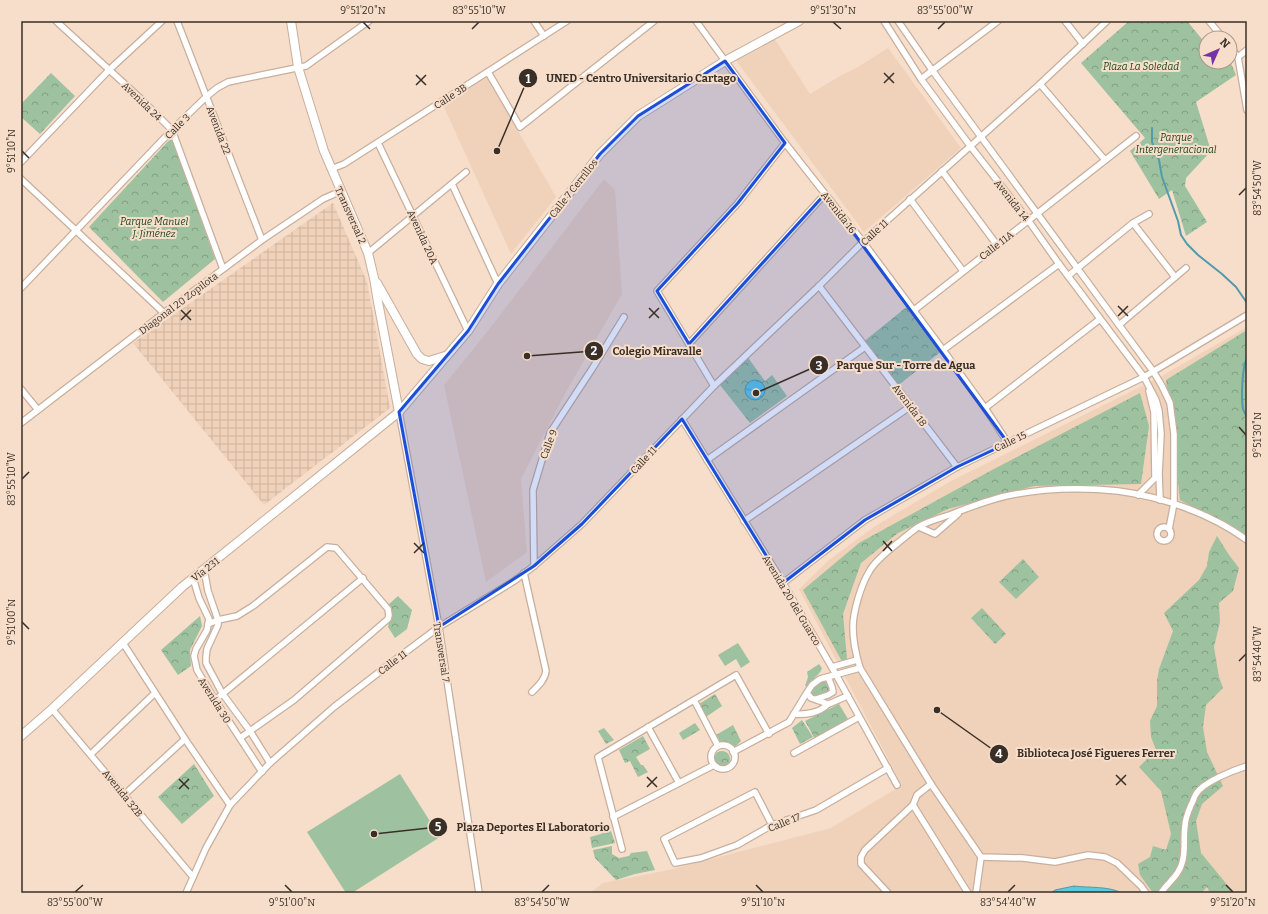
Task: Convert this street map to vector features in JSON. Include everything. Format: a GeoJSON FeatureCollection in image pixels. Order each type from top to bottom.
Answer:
{"type":"FeatureCollection","features":[{"type":"Feature","properties":{"kind":"main road","name":"Transversal 2"},"geometry":{"type":"LineString","coordinates":[[291,21],[298,68],[324,151],[368,253],[374,278],[398,412]]}},
{"type":"Feature","properties":{"kind":"main road","name":"Calle 7 Cerrillos"},"geometry":{"type":"LineString","coordinates":[[398,412],[468,331],[498,284],[600,154],[638,116],[725,61],[799,21]]}},
{"type":"Feature","properties":{"kind":"main road"},"geometry":{"type":"LineString","coordinates":[[374,278],[417,354],[422,359],[429,361],[436,360],[447,355]]}},
{"type":"Feature","properties":{"kind":"main road","name":"Vía 231"},"geometry":{"type":"LineString","coordinates":[[21,736],[193,578],[398,412]]}},
{"type":"Feature","properties":{"kind":"street","name":"Avenida 24"},"geometry":{"type":"LineString","coordinates":[[56,21],[140,98],[172,130],[223,269]]}},
{"type":"Feature","properties":{"kind":"street"},"geometry":{"type":"LineString","coordinates":[[21,162],[109,70],[162,21]]}},
{"type":"Feature","properties":{"kind":"street","name":"Avenida 22"},"geometry":{"type":"LineString","coordinates":[[177,21],[262,240]]}},
{"type":"Feature","properties":{"kind":"street","name":"Calle 3"},"geometry":{"type":"LineString","coordinates":[[21,288],[172,130],[217,88],[228,82],[298,68],[309,64],[369,21]]}},
{"type":"Feature","properties":{"kind":"street"},"geometry":{"type":"LineString","coordinates":[[534,21],[544,36]]}},
{"type":"Feature","properties":{"kind":"street","name":"Calle 3B"},"geometry":{"type":"LineString","coordinates":[[331,169],[344,164],[568,21]]}},
{"type":"Feature","properties":{"kind":"street"},"geometry":{"type":"LineString","coordinates":[[488,72],[520,127],[654,21]]}},
{"type":"Feature","properties":{"kind":"street","name":"Avenida 16"},"geometry":{"type":"LineString","coordinates":[[696,21],[785,143],[863,242],[943,350],[1008,443]]}},
{"type":"Feature","properties":{"kind":"street","name":"Avenida 14"},"geometry":{"type":"LineString","coordinates":[[884,21],[921,79],[971,147],[1028,220],[1059,264],[1144,377],[1147,384]]}},
{"type":"Feature","properties":{"kind":"street","name":"Avenida 14"},"geometry":{"type":"LineString","coordinates":[[898,21],[932,70],[1153,371],[1162,386],[1170,403],[1174,434],[1174,504],[1170,529]]}},
{"type":"Feature","properties":{"kind":"street"},"geometry":{"type":"LineString","coordinates":[[921,79],[998,21]]}},
{"type":"Feature","properties":{"kind":"street"},"geometry":{"type":"LineString","coordinates":[[1065,21],[1083,44]]}},
{"type":"Feature","properties":{"kind":"street","name":"Calle 11"},"geometry":{"type":"LineString","coordinates":[[186,893],[206,848],[230,805],[270,763],[334,707],[439,627],[524,574],[582,524],[714,386],[863,242],[910,199],[971,147],[1107,21]]}},
{"type":"Feature","properties":{"kind":"street"},"geometry":{"type":"LineString","coordinates":[[1209,21],[1216,30]]}},
{"type":"Feature","properties":{"kind":"street"},"geometry":{"type":"LineString","coordinates":[[1247,50],[1238,57],[1247,110]]}},
{"type":"Feature","properties":{"kind":"street"},"geometry":{"type":"LineString","coordinates":[[1040,84],[1105,160]]}},
{"type":"Feature","properties":{"kind":"street","name":"Calle 11A"},"geometry":{"type":"LineString","coordinates":[[913,310],[1136,136]]}},
{"type":"Feature","properties":{"kind":"street","name":"Avenida 20A"},"geometry":{"type":"LineString","coordinates":[[378,142],[468,331]]}},
{"type":"Feature","properties":{"kind":"street"},"geometry":{"type":"LineString","coordinates":[[714,386],[657,291],[738,203],[785,143]]}},
{"type":"Feature","properties":{"kind":"street"},"geometry":{"type":"LineString","coordinates":[[942,171],[997,245]]}},
{"type":"Feature","properties":{"kind":"street"},"geometry":{"type":"LineString","coordinates":[[368,253],[466,172]]}},
{"type":"Feature","properties":{"kind":"street"},"geometry":{"type":"LineString","coordinates":[[21,179],[164,313]]}},
{"type":"Feature","properties":{"kind":"street"},"geometry":{"type":"LineString","coordinates":[[452,184],[498,284]]}},
{"type":"Feature","properties":{"kind":"street","name":"Diagonal 20 Zopilota"},"geometry":{"type":"LineString","coordinates":[[21,423],[262,240],[323,199],[340,191]]}},
{"type":"Feature","properties":{"kind":"street"},"geometry":{"type":"LineString","coordinates":[[689,344],[825,194]]}},
{"type":"Feature","properties":{"kind":"street"},"geometry":{"type":"LineString","coordinates":[[910,199],[963,271]]}},
{"type":"Feature","properties":{"kind":"street"},"geometry":{"type":"LineString","coordinates":[[1068,276],[1133,223],[1149,214]]}},
{"type":"Feature","properties":{"kind":"street"},"geometry":{"type":"LineString","coordinates":[[1133,223],[1175,277]]}},
{"type":"Feature","properties":{"kind":"street"},"geometry":{"type":"LineString","coordinates":[[943,350],[1059,264]]}},
{"type":"Feature","properties":{"kind":"street"},"geometry":{"type":"LineString","coordinates":[[1119,325],[1186,268]]}},
{"type":"Feature","properties":{"kind":"street","name":"Avenida 18"},"geometry":{"type":"LineString","coordinates":[[819,286],[957,466]]}},
{"type":"Feature","properties":{"kind":"street","name":"Calle 15"},"geometry":{"type":"LineString","coordinates":[[783,583],[865,520],[957,466],[1144,377],[1247,315]]}},
{"type":"Feature","properties":{"kind":"street","name":"Calle 9"},"geometry":{"type":"LineString","coordinates":[[534,566],[532,490],[550,434],[624,317]]}},
{"type":"Feature","properties":{"kind":"street"},"geometry":{"type":"LineString","coordinates":[[985,408],[1100,319]]}},
{"type":"Feature","properties":{"kind":"street"},"geometry":{"type":"LineString","coordinates":[[707,460],[865,347]]}},
{"type":"Feature","properties":{"kind":"street"},"geometry":{"type":"LineString","coordinates":[[1147,384],[1156,400],[1159,411],[1161,434],[1159,474],[1160,500]]}},
{"type":"Feature","properties":{"kind":"street"},"geometry":{"type":"LineString","coordinates":[[1138,495],[1155,478],[1154,412],[1147,384]]}},
{"type":"Feature","properties":{"kind":"street"},"geometry":{"type":"LineString","coordinates":[[21,389],[38,410]]}},
{"type":"Feature","properties":{"kind":"street"},"geometry":{"type":"LineString","coordinates":[[744,521],[910,406]]}},
{"type":"Feature","properties":{"kind":"street","name":"Transversal 7"},"geometry":{"type":"LineString","coordinates":[[398,412],[439,627],[479,893]]}},
{"type":"Feature","properties":{"kind":"street","name":"Avenida 20 del Guarco"},"geometry":{"type":"LineString","coordinates":[[682,419],[783,583],[832,667],[897,785]]}},
{"type":"Feature","properties":{"kind":"street"},"geometry":{"type":"LineString","coordinates":[[976,893],[982,857],[931,784],[860,668],[857,660],[852,626],[858,597],[869,571],[889,549],[919,527],[984,502],[1006,496],[1067,488],[1118,491],[1174,504],[1219,523],[1247,540]]}},
{"type":"Feature","properties":{"kind":"street"},"geometry":{"type":"LineString","coordinates":[[919,527],[935,534],[962,510]]}},
{"type":"Feature","properties":{"kind":"street"},"geometry":{"type":"LineString","coordinates":[[193,578],[199,598],[209,619],[208,624],[237,616],[253,606],[327,546],[336,548],[388,609],[388,620],[294,700],[240,738]]}},
{"type":"Feature","properties":{"kind":"street"},"geometry":{"type":"LineString","coordinates":[[204,569],[208,591],[218,620]]}},
{"type":"Feature","properties":{"kind":"street"},"geometry":{"type":"LineString","coordinates":[[524,574],[546,671],[546,674],[541,682],[532,692]]}},
{"type":"Feature","properties":{"kind":"street"},"geometry":{"type":"LineString","coordinates":[[215,700],[363,578]]}},
{"type":"Feature","properties":{"kind":"street","name":"Avenida 30"},"geometry":{"type":"LineString","coordinates":[[218,620],[218,625],[207,649],[206,657],[208,668],[222,693],[250,731],[270,763]]}},
{"type":"Feature","properties":{"kind":"street","name":"Avenida 30"},"geometry":{"type":"LineString","coordinates":[[208,624],[207,630],[194,656],[197,670],[262,772]]}},
{"type":"Feature","properties":{"kind":"street"},"geometry":{"type":"LineString","coordinates":[[123,643],[155,694],[230,805]]}},
{"type":"Feature","properties":{"kind":"street"},"geometry":{"type":"LineString","coordinates":[[832,667],[857,660]]}},
{"type":"Feature","properties":{"kind":"street"},"geometry":{"type":"LineString","coordinates":[[733,752],[789,722],[806,693],[812,685],[820,679],[860,668]]}},
{"type":"Feature","properties":{"kind":"street"},"geometry":{"type":"LineString","coordinates":[[622,849],[598,756],[736,675],[768,734]]}},
{"type":"Feature","properties":{"kind":"street"},"geometry":{"type":"LineString","coordinates":[[816,699],[828,696],[833,692],[828,677]]}},
{"type":"Feature","properties":{"kind":"street"},"geometry":{"type":"LineString","coordinates":[[806,693],[811,698],[828,704]]}},
{"type":"Feature","properties":{"kind":"street"},"geometry":{"type":"LineString","coordinates":[[91,754],[155,694]]}},
{"type":"Feature","properties":{"kind":"street"},"geometry":{"type":"LineString","coordinates":[[794,714],[803,715],[815,712],[842,697],[848,696]]}},
{"type":"Feature","properties":{"kind":"street"},"geometry":{"type":"LineString","coordinates":[[694,700],[718,746]]}},
{"type":"Feature","properties":{"kind":"street","name":"Avenida 32B"},"geometry":{"type":"LineString","coordinates":[[52,709],[193,877]]}},
{"type":"Feature","properties":{"kind":"street"},"geometry":{"type":"LineString","coordinates":[[794,753],[859,717]]}},
{"type":"Feature","properties":{"kind":"street"},"geometry":{"type":"LineString","coordinates":[[648,727],[679,783]]}},
{"type":"Feature","properties":{"kind":"street"},"geometry":{"type":"LineString","coordinates":[[124,795],[185,739]]}},
{"type":"Feature","properties":{"kind":"street"},"geometry":{"type":"LineString","coordinates":[[718,746],[726,746],[733,752],[734,759],[731,766],[724,769],[714,765],[711,756],[714,748],[718,746]]}},
{"type":"Feature","properties":{"kind":"street"},"geometry":{"type":"LineString","coordinates":[[613,817],[714,765]]}},
{"type":"Feature","properties":{"kind":"street"},"geometry":{"type":"LineString","coordinates":[[1161,893],[1179,872],[1182,864],[1185,850],[1184,826],[1196,793],[1208,783],[1247,766]]}},
{"type":"Feature","properties":{"kind":"street","name":"Calle 17"},"geometry":{"type":"LineString","coordinates":[[772,825],[755,792],[664,839],[675,863],[701,858],[736,845],[772,825],[816,810],[888,768]]}},
{"type":"Feature","properties":{"kind":"street"},"geometry":{"type":"LineString","coordinates":[[888,893],[861,864],[861,857],[865,850],[914,805],[917,795],[931,784]]}},
{"type":"Feature","properties":{"kind":"street"},"geometry":{"type":"LineString","coordinates":[[914,805],[968,893]]}},
{"type":"Feature","properties":{"kind":"street"},"geometry":{"type":"LineString","coordinates":[[982,857],[1023,858],[1055,862],[1088,855],[1105,857],[1117,863],[1141,886],[1146,893]]}},
{"type":"Feature","properties":{"kind":"highlighted area"},"geometry":{"type":"Polygon","coordinates":[[[725,61],[785,143],[738,203],[657,291],[689,344],[825,194],[1008,443],[957,467],[865,520],[783,583],[682,419],[582,524],[534,566],[439,627],[399,412],[468,331],[498,284],[600,154],[638,116],[725,61]]]}},
{"type":"Feature","properties":{"kind":"shaded area"},"geometry":{"type":"Polygon","coordinates":[[[774,38],[810,94],[888,48],[961,148],[864,232],[735,59],[774,38]]]}},
{"type":"Feature","properties":{"kind":"shaded area"},"geometry":{"type":"Polygon","coordinates":[[[487,77],[556,197],[511,254],[443,105],[487,77]]]}},
{"type":"Feature","properties":{"kind":"shaded area"},"geometry":{"type":"Polygon","coordinates":[[[604,179],[615,190],[622,294],[566,392],[521,479],[527,552],[486,582],[444,385],[491,327],[604,179]]]}},
{"type":"Feature","properties":{"kind":"shaded area"},"geometry":{"type":"Polygon","coordinates":[[[333,203],[367,282],[390,408],[264,505],[133,343],[333,203]]]}},
{"type":"Feature","properties":{"kind":"shaded area"},"geometry":{"type":"Polygon","coordinates":[[[1247,327],[1247,893],[590,893],[603,883],[669,870],[831,828],[902,785],[799,589],[829,560],[874,527],[951,481],[1158,378],[1247,327]]]}},
{"type":"Feature","properties":{"kind":"green space"},"geometry":{"type":"Polygon","coordinates":[[[1129,21],[1187,21],[1198,34],[1198,70],[1234,70],[1236,75],[1196,102],[1211,151],[1186,178],[1185,186],[1207,222],[1186,236],[1172,190],[1159,199],[1130,151],[1145,138],[1081,63],[1129,21]]]}},
{"type":"Feature","properties":{"kind":"green space"},"geometry":{"type":"Polygon","coordinates":[[[51,73],[75,96],[40,134],[21,117],[21,104],[51,73]]]}},
{"type":"Feature","properties":{"kind":"green space","name":"Parque Manuel J. Jiménez"},"geometry":{"type":"Polygon","coordinates":[[[172,137],[215,259],[163,302],[89,227],[172,137]]]}},
{"type":"Feature","properties":{"kind":"green space"},"geometry":{"type":"Polygon","coordinates":[[[909,305],[943,350],[896,387],[862,343],[909,305]]]}},
{"type":"Feature","properties":{"kind":"green space"},"geometry":{"type":"Polygon","coordinates":[[[1247,330],[1247,536],[1180,500],[1166,380],[1247,330]]]}},
{"type":"Feature","properties":{"kind":"green space"},"geometry":{"type":"Polygon","coordinates":[[[749,356],[749,359],[765,381],[772,375],[787,396],[750,423],[720,385],[749,356]]]}},
{"type":"Feature","properties":{"kind":"green space"},"geometry":{"type":"Polygon","coordinates":[[[1140,393],[1149,426],[1141,484],[1034,486],[948,509],[898,533],[861,563],[843,614],[847,659],[845,667],[803,590],[859,543],[992,470],[1140,393]]]}},
{"type":"Feature","properties":{"kind":"green space"},"geometry":{"type":"Polygon","coordinates":[[[1217,536],[1239,568],[1233,591],[1219,603],[1220,622],[1214,647],[1219,677],[1223,688],[1206,705],[1203,727],[1207,752],[1223,786],[1202,804],[1196,821],[1201,853],[1229,887],[1232,893],[1210,893],[1207,887],[1201,893],[1153,893],[1140,875],[1138,864],[1150,857],[1153,846],[1166,850],[1171,834],[1161,791],[1139,767],[1156,750],[1151,737],[1150,721],[1157,706],[1157,681],[1159,669],[1173,631],[1164,613],[1199,580],[1207,566],[1209,552],[1217,536]]]}},
{"type":"Feature","properties":{"kind":"green space"},"geometry":{"type":"Polygon","coordinates":[[[1023,559],[1039,577],[1016,599],[999,582],[1023,559]]]}},
{"type":"Feature","properties":{"kind":"green space"},"geometry":{"type":"Polygon","coordinates":[[[398,596],[412,610],[407,629],[395,638],[388,627],[391,615],[388,605],[398,596]]]}},
{"type":"Feature","properties":{"kind":"green space"},"geometry":{"type":"Polygon","coordinates":[[[982,608],[1006,634],[995,644],[971,618],[982,608]]]}},
{"type":"Feature","properties":{"kind":"green space"},"geometry":{"type":"Polygon","coordinates":[[[200,616],[202,626],[190,650],[191,666],[178,675],[161,650],[200,616]]]}},
{"type":"Feature","properties":{"kind":"green space"},"geometry":{"type":"Polygon","coordinates":[[[738,643],[750,662],[741,668],[736,659],[725,666],[718,655],[738,643]]]}},
{"type":"Feature","properties":{"kind":"green space"},"geometry":{"type":"Polygon","coordinates":[[[819,664],[822,668],[821,671],[807,686],[805,686],[808,677],[807,672],[819,664]]]}},
{"type":"Feature","properties":{"kind":"green space"},"geometry":{"type":"Polygon","coordinates":[[[822,680],[827,680],[831,691],[825,694],[813,696],[811,694],[814,688],[822,680]]]}},
{"type":"Feature","properties":{"kind":"green space"},"geometry":{"type":"Polygon","coordinates":[[[715,694],[722,706],[706,717],[699,704],[715,694]]]}},
{"type":"Feature","properties":{"kind":"green space"},"geometry":{"type":"Polygon","coordinates":[[[839,704],[848,719],[815,739],[805,721],[839,704]]]}},
{"type":"Feature","properties":{"kind":"green space"},"geometry":{"type":"Polygon","coordinates":[[[802,720],[813,737],[800,744],[792,728],[802,720]]]}},
{"type":"Feature","properties":{"kind":"green space"},"geometry":{"type":"Polygon","coordinates":[[[695,723],[700,730],[683,740],[679,733],[695,723]]]}},
{"type":"Feature","properties":{"kind":"green space"},"geometry":{"type":"Polygon","coordinates":[[[733,725],[741,741],[732,750],[721,743],[716,735],[733,725]]]}},
{"type":"Feature","properties":{"kind":"green space"},"geometry":{"type":"Polygon","coordinates":[[[604,728],[614,740],[606,744],[598,731],[604,728]]]}},
{"type":"Feature","properties":{"kind":"green space"},"geometry":{"type":"Polygon","coordinates":[[[643,736],[650,749],[636,757],[648,772],[638,777],[630,761],[625,763],[619,750],[643,736]]]}},
{"type":"Feature","properties":{"kind":"green space"},"geometry":{"type":"Polygon","coordinates":[[[722,751],[728,753],[730,759],[728,765],[722,767],[716,765],[714,759],[716,753],[722,751]]]}},
{"type":"Feature","properties":{"kind":"green space"},"geometry":{"type":"Polygon","coordinates":[[[194,764],[214,796],[182,824],[158,797],[194,764]]]}},
{"type":"Feature","properties":{"kind":"green space"},"geometry":{"type":"Polygon","coordinates":[[[400,774],[440,837],[352,893],[346,893],[307,832],[400,774]]]}},
{"type":"Feature","properties":{"kind":"green space"},"geometry":{"type":"Polygon","coordinates":[[[611,831],[615,843],[592,848],[590,837],[611,831]]]}},
{"type":"Feature","properties":{"kind":"green space"},"geometry":{"type":"Polygon","coordinates":[[[612,846],[612,854],[619,858],[629,856],[631,853],[647,851],[655,870],[616,880],[595,858],[593,850],[612,846]]]}},
{"type":"Feature","properties":{"kind":"water"},"geometry":{"type":"Polygon","coordinates":[[[755,380],[762,383],[765,390],[762,397],[755,400],[748,397],[745,390],[748,383],[755,380]]]}},
{"type":"Feature","properties":{"kind":"water"},"geometry":{"type":"Polygon","coordinates":[[[1074,886],[1105,888],[1122,893],[1051,893],[1055,890],[1074,886]]]}},
{"type":"Feature","properties":{"kind":"waterway"},"geometry":{"type":"LineString","coordinates":[[1152,128],[1152,142],[1159,160],[1162,177],[1178,221],[1181,235],[1187,244],[1198,255],[1236,287],[1247,303]]}},
{"type":"Feature","properties":{"kind":"waterway"},"geometry":{"type":"LineString","coordinates":[[1247,358],[1244,368],[1242,390],[1242,404],[1247,417]]}},
{"type":"Feature","properties":{"kind":"place","name":"UNED - Centro Universitario Cartago"},"geometry":{"type":"Point","coordinates":[497,151]}},
{"type":"Feature","properties":{"kind":"place","name":"Colegio Miravalle"},"geometry":{"type":"Point","coordinates":[527,356]}},
{"type":"Feature","properties":{"kind":"place","name":"Parque Sur - Torre de Agua"},"geometry":{"type":"Point","coordinates":[756,393]}},
{"type":"Feature","properties":{"kind":"place","name":"Biblioteca José Figueres Ferrer"},"geometry":{"type":"Point","coordinates":[937,710]}},
{"type":"Feature","properties":{"kind":"place","name":"Plaza Deportes El Laboratorio"},"geometry":{"type":"Point","coordinates":[374,834]}},
{"type":"Feature","properties":{"kind":"park label","name":"Plaza La Soledad"},"geometry":{"type":"Point","coordinates":[1141,66]}},
{"type":"Feature","properties":{"kind":"park label","name":"Parque Intergeneracional"},"geometry":{"type":"Point","coordinates":[1176,142]}}]}
